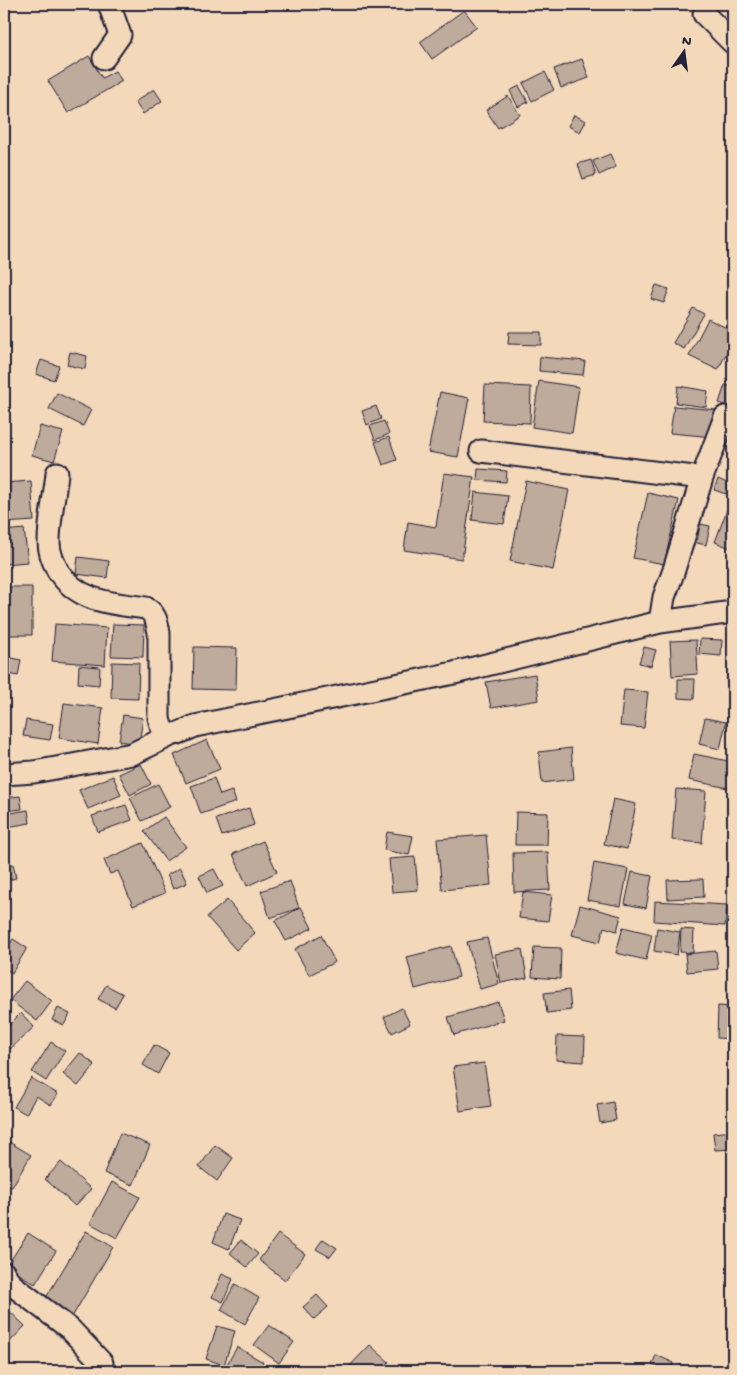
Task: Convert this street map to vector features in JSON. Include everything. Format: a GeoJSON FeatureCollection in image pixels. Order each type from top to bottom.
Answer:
{"type":"FeatureCollection","features":[{"type":"Feature","properties":{"kind":"street"},"geometry":{"type":"LineString","coordinates":[[104,58],[120,35],[109,4]]}},
{"type":"Feature","properties":{"kind":"street"},"geometry":{"type":"LineString","coordinates":[[704,14],[733,43]]}},
{"type":"Feature","properties":{"kind":"street"},"geometry":{"type":"LineString","coordinates":[[660,622],[664,597],[673,574],[702,478],[725,417]]}},
{"type":"Feature","properties":{"kind":"street"},"geometry":{"type":"LineString","coordinates":[[481,451],[702,478]]}},
{"type":"Feature","properties":{"kind":"street"},"geometry":{"type":"LineString","coordinates":[[57,473],[49,543],[52,561],[62,577],[79,593],[96,600],[146,608],[153,613],[157,621],[159,633],[159,718],[161,729],[166,734],[173,734]]}},
{"type":"Feature","properties":{"kind":"street"},"geometry":{"type":"LineString","coordinates":[[4,774],[34,772],[132,754],[173,734],[195,726],[454,673],[660,622],[733,612]]}},
{"type":"Feature","properties":{"kind":"street"},"geometry":{"type":"LineString","coordinates":[[4,1273],[11,1284],[70,1329],[102,1363]]}},
{"type":"Feature","properties":{"kind":"building"},"geometry":{"type":"Polygon","coordinates":[[[464,10],[477,27],[432,59],[420,42],[464,10]]]}},
{"type":"Feature","properties":{"kind":"building"},"geometry":{"type":"Polygon","coordinates":[[[89,56],[102,78],[115,71],[122,81],[68,113],[48,81],[89,56]]]}},
{"type":"Feature","properties":{"kind":"building"},"geometry":{"type":"Polygon","coordinates":[[[582,59],[589,78],[561,88],[554,69],[582,59]]]}},
{"type":"Feature","properties":{"kind":"building"},"geometry":{"type":"Polygon","coordinates":[[[545,72],[554,90],[532,101],[523,83],[545,72]]]}},
{"type":"Feature","properties":{"kind":"building"},"geometry":{"type":"Polygon","coordinates":[[[519,86],[528,102],[518,107],[510,91],[519,86]]]}},
{"type":"Feature","properties":{"kind":"building"},"geometry":{"type":"Polygon","coordinates":[[[154,89],[162,101],[143,114],[135,102],[154,89]]]}},
{"type":"Feature","properties":{"kind":"building"},"geometry":{"type":"Polygon","coordinates":[[[508,96],[520,115],[498,128],[486,110],[508,96]]]}},
{"type":"Feature","properties":{"kind":"building"},"geometry":{"type":"Polygon","coordinates":[[[574,115],[586,121],[580,132],[568,126],[574,115]]]}},
{"type":"Feature","properties":{"kind":"building"},"geometry":{"type":"Polygon","coordinates":[[[610,154],[616,167],[599,175],[593,161],[610,154]]]}},
{"type":"Feature","properties":{"kind":"building"},"geometry":{"type":"Polygon","coordinates":[[[591,160],[596,175],[583,179],[578,164],[591,160]]]}},
{"type":"Feature","properties":{"kind":"building"},"geometry":{"type":"Polygon","coordinates":[[[656,285],[669,289],[664,303],[651,299],[656,285]]]}},
{"type":"Feature","properties":{"kind":"building"},"geometry":{"type":"Polygon","coordinates":[[[693,308],[704,314],[684,349],[673,343],[693,308]]]}},
{"type":"Feature","properties":{"kind":"building"},"geometry":{"type":"Polygon","coordinates":[[[708,319],[733,331],[733,340],[718,370],[689,356],[708,319]]]}},
{"type":"Feature","properties":{"kind":"building"},"geometry":{"type":"Polygon","coordinates":[[[509,332],[541,332],[541,345],[508,344],[509,332]]]}},
{"type":"Feature","properties":{"kind":"building"},"geometry":{"type":"Polygon","coordinates":[[[70,352],[87,356],[85,369],[67,365],[70,352]]]}},
{"type":"Feature","properties":{"kind":"building"},"geometry":{"type":"Polygon","coordinates":[[[540,357],[585,361],[583,375],[539,371],[540,357]]]}},
{"type":"Feature","properties":{"kind":"building"},"geometry":{"type":"Polygon","coordinates":[[[41,360],[59,366],[54,380],[36,374],[41,360]]]}},
{"type":"Feature","properties":{"kind":"building"},"geometry":{"type":"Polygon","coordinates":[[[539,381],[579,387],[572,433],[532,427],[539,381]]]}},
{"type":"Feature","properties":{"kind":"building"},"geometry":{"type":"Polygon","coordinates":[[[485,385],[531,387],[530,423],[483,421],[485,385]]]}},
{"type":"Feature","properties":{"kind":"building"},"geometry":{"type":"Polygon","coordinates":[[[725,385],[733,387],[731,407],[719,403],[725,385]]]}},
{"type":"Feature","properties":{"kind":"building"},"geometry":{"type":"Polygon","coordinates":[[[678,386],[708,391],[706,407],[676,403],[678,386]]]}},
{"type":"Feature","properties":{"kind":"building"},"geometry":{"type":"Polygon","coordinates":[[[440,392],[469,398],[458,457],[428,452],[440,392]]]}},
{"type":"Feature","properties":{"kind":"building"},"geometry":{"type":"Polygon","coordinates":[[[57,393],[91,410],[83,426],[49,409],[57,393]]]}},
{"type":"Feature","properties":{"kind":"building"},"geometry":{"type":"Polygon","coordinates":[[[376,406],[381,419],[367,425],[362,411],[376,406]]]}},
{"type":"Feature","properties":{"kind":"building"},"geometry":{"type":"Polygon","coordinates":[[[674,406],[717,410],[714,437],[670,433],[674,406]]]}},
{"type":"Feature","properties":{"kind":"building"},"geometry":{"type":"Polygon","coordinates":[[[384,421],[389,434],[375,440],[370,426],[384,421]]]}},
{"type":"Feature","properties":{"kind":"building"},"geometry":{"type":"Polygon","coordinates":[[[40,426],[63,432],[54,461],[32,455],[40,426]]]}},
{"type":"Feature","properties":{"kind":"building"},"geometry":{"type":"Polygon","coordinates":[[[389,437],[397,460],[383,465],[375,442],[389,437]]]}},
{"type":"Feature","properties":{"kind":"building"},"geometry":{"type":"Polygon","coordinates":[[[478,469],[507,471],[506,482],[477,480],[478,469]]]}},
{"type":"Feature","properties":{"kind":"building"},"geometry":{"type":"Polygon","coordinates":[[[444,473],[474,477],[462,559],[404,550],[408,522],[436,527],[444,473]]]}},
{"type":"Feature","properties":{"kind":"building"},"geometry":{"type":"Polygon","coordinates":[[[718,479],[729,484],[726,494],[714,490],[718,479]]]}},
{"type":"Feature","properties":{"kind":"building"},"geometry":{"type":"Polygon","coordinates":[[[31,481],[34,521],[4,523],[4,483],[31,481]]]}},
{"type":"Feature","properties":{"kind":"building"},"geometry":{"type":"Polygon","coordinates":[[[526,481],[569,490],[553,570],[510,561],[526,481]]]}},
{"type":"Feature","properties":{"kind":"building"},"geometry":{"type":"Polygon","coordinates":[[[475,492],[508,496],[504,524],[472,520],[475,492]]]}},
{"type":"Feature","properties":{"kind":"building"},"geometry":{"type":"Polygon","coordinates":[[[648,493],[679,500],[664,564],[633,558],[648,493]]]}},
{"type":"Feature","properties":{"kind":"building"},"geometry":{"type":"Polygon","coordinates":[[[728,507],[733,509],[733,549],[715,542],[728,507]]]}},
{"type":"Feature","properties":{"kind":"building"},"geometry":{"type":"Polygon","coordinates":[[[700,524],[710,526],[706,545],[697,543],[700,524]]]}},
{"type":"Feature","properties":{"kind":"building"},"geometry":{"type":"Polygon","coordinates":[[[24,529],[28,562],[4,564],[4,531],[24,529]]]}},
{"type":"Feature","properties":{"kind":"building"},"geometry":{"type":"Polygon","coordinates":[[[78,557],[109,561],[107,578],[76,574],[78,557]]]}},
{"type":"Feature","properties":{"kind":"building"},"geometry":{"type":"Polygon","coordinates":[[[4,587],[32,587],[32,635],[4,635],[4,587]]]}},
{"type":"Feature","properties":{"kind":"building"},"geometry":{"type":"Polygon","coordinates":[[[55,624],[107,628],[105,665],[52,661],[55,624]]]}},
{"type":"Feature","properties":{"kind":"building"},"geometry":{"type":"Polygon","coordinates":[[[113,624],[144,625],[143,657],[111,656],[113,624]]]}},
{"type":"Feature","properties":{"kind":"building"},"geometry":{"type":"Polygon","coordinates":[[[700,639],[722,640],[721,656],[699,654],[700,639]]]}},
{"type":"Feature","properties":{"kind":"building"},"geometry":{"type":"Polygon","coordinates":[[[696,640],[698,674],[672,676],[670,641],[696,640]]]}},
{"type":"Feature","properties":{"kind":"building"},"geometry":{"type":"Polygon","coordinates":[[[194,647],[237,648],[236,690],[193,689],[194,647]]]}},
{"type":"Feature","properties":{"kind":"building"},"geometry":{"type":"Polygon","coordinates":[[[644,647],[656,650],[651,666],[639,663],[644,647]]]}},
{"type":"Feature","properties":{"kind":"building"},"geometry":{"type":"Polygon","coordinates":[[[4,656],[21,660],[18,676],[4,673],[4,656]]]}},
{"type":"Feature","properties":{"kind":"building"},"geometry":{"type":"Polygon","coordinates":[[[730,657],[733,658],[733,685],[726,684],[730,657]]]}},
{"type":"Feature","properties":{"kind":"building"},"geometry":{"type":"Polygon","coordinates":[[[112,662],[139,663],[138,699],[111,698],[112,662]]]}},
{"type":"Feature","properties":{"kind":"building"},"geometry":{"type":"Polygon","coordinates":[[[79,665],[100,667],[99,685],[78,683],[79,665]]]}},
{"type":"Feature","properties":{"kind":"building"},"geometry":{"type":"Polygon","coordinates":[[[535,674],[539,700],[491,708],[486,682],[535,674]]]}},
{"type":"Feature","properties":{"kind":"building"},"geometry":{"type":"Polygon","coordinates":[[[678,679],[695,679],[694,699],[678,698],[678,679]]]}},
{"type":"Feature","properties":{"kind":"building"},"geometry":{"type":"Polygon","coordinates":[[[624,690],[648,692],[644,728],[620,726],[624,690]]]}},
{"type":"Feature","properties":{"kind":"building"},"geometry":{"type":"Polygon","coordinates":[[[64,703],[103,708],[98,744],[59,738],[64,703]]]}},
{"type":"Feature","properties":{"kind":"building"},"geometry":{"type":"Polygon","coordinates":[[[123,715],[143,718],[139,744],[119,741],[123,715]]]}},
{"type":"Feature","properties":{"kind":"building"},"geometry":{"type":"Polygon","coordinates":[[[705,718],[726,722],[720,749],[699,744],[705,718]]]}},
{"type":"Feature","properties":{"kind":"building"},"geometry":{"type":"Polygon","coordinates":[[[26,720],[53,724],[50,740],[23,736],[26,720]]]}},
{"type":"Feature","properties":{"kind":"building"},"geometry":{"type":"Polygon","coordinates":[[[207,740],[220,769],[186,783],[174,755],[207,740]]]}},
{"type":"Feature","properties":{"kind":"building"},"geometry":{"type":"Polygon","coordinates":[[[571,748],[574,779],[542,783],[539,752],[571,748]]]}},
{"type":"Feature","properties":{"kind":"building"},"geometry":{"type":"Polygon","coordinates":[[[694,754],[733,762],[733,789],[689,780],[694,754]]]}},
{"type":"Feature","properties":{"kind":"building"},"geometry":{"type":"Polygon","coordinates":[[[141,764],[151,784],[130,795],[119,774],[141,764]]]}},
{"type":"Feature","properties":{"kind":"building"},"geometry":{"type":"Polygon","coordinates":[[[113,776],[121,795],[88,809],[79,790],[113,776]]]}},
{"type":"Feature","properties":{"kind":"building"},"geometry":{"type":"Polygon","coordinates":[[[214,778],[220,795],[232,791],[236,802],[201,814],[191,786],[214,778]]]}},
{"type":"Feature","properties":{"kind":"building"},"geometry":{"type":"Polygon","coordinates":[[[158,784],[170,807],[142,821],[130,798],[158,784]]]}},
{"type":"Feature","properties":{"kind":"building"},"geometry":{"type":"Polygon","coordinates":[[[676,789],[706,791],[702,843],[672,840],[676,789]]]}},
{"type":"Feature","properties":{"kind":"building"},"geometry":{"type":"Polygon","coordinates":[[[20,796],[22,809],[4,811],[4,798],[20,796]]]}},
{"type":"Feature","properties":{"kind":"building"},"geometry":{"type":"Polygon","coordinates":[[[613,799],[636,804],[627,849],[604,844],[613,799]]]}},
{"type":"Feature","properties":{"kind":"building"},"geometry":{"type":"Polygon","coordinates":[[[126,805],[132,820],[98,832],[92,816],[126,805]]]}},
{"type":"Feature","properties":{"kind":"building"},"geometry":{"type":"Polygon","coordinates":[[[249,808],[254,825],[222,836],[216,819],[249,808]]]}},
{"type":"Feature","properties":{"kind":"building"},"geometry":{"type":"Polygon","coordinates":[[[28,810],[30,823],[7,827],[5,814],[28,810]]]}},
{"type":"Feature","properties":{"kind":"building"},"geometry":{"type":"Polygon","coordinates":[[[516,812],[548,813],[547,845],[515,845],[516,812]]]}},
{"type":"Feature","properties":{"kind":"building"},"geometry":{"type":"Polygon","coordinates":[[[164,817],[186,847],[166,861],[144,831],[164,817]]]}},
{"type":"Feature","properties":{"kind":"building"},"geometry":{"type":"Polygon","coordinates":[[[387,832],[413,836],[409,855],[384,850],[387,832]]]}},
{"type":"Feature","properties":{"kind":"building"},"geometry":{"type":"Polygon","coordinates":[[[486,835],[491,885],[442,890],[437,839],[486,835]]]}},
{"type":"Feature","properties":{"kind":"building"},"geometry":{"type":"Polygon","coordinates":[[[263,841],[277,872],[247,886],[233,854],[263,841]]]}},
{"type":"Feature","properties":{"kind":"building"},"geometry":{"type":"Polygon","coordinates":[[[143,843],[165,893],[133,906],[118,871],[110,874],[104,860],[143,843]]]}},
{"type":"Feature","properties":{"kind":"building"},"geometry":{"type":"Polygon","coordinates":[[[548,852],[550,890],[514,892],[513,853],[548,852]]]}},
{"type":"Feature","properties":{"kind":"building"},"geometry":{"type":"Polygon","coordinates":[[[415,857],[418,890],[392,892],[389,859],[415,857]]]}},
{"type":"Feature","properties":{"kind":"building"},"geometry":{"type":"Polygon","coordinates":[[[594,863],[628,869],[621,906],[587,900],[594,863]]]}},
{"type":"Feature","properties":{"kind":"building"},"geometry":{"type":"Polygon","coordinates":[[[13,864],[16,878],[4,881],[4,866],[13,864]]]}},
{"type":"Feature","properties":{"kind":"building"},"geometry":{"type":"Polygon","coordinates":[[[180,868],[187,883],[173,889],[167,875],[180,868]]]}},
{"type":"Feature","properties":{"kind":"building"},"geometry":{"type":"Polygon","coordinates":[[[214,869],[223,886],[207,893],[199,876],[214,869]]]}},
{"type":"Feature","properties":{"kind":"building"},"geometry":{"type":"Polygon","coordinates":[[[632,872],[652,876],[646,908],[625,904],[632,872]]]}},
{"type":"Feature","properties":{"kind":"building"},"geometry":{"type":"Polygon","coordinates":[[[703,879],[704,897],[668,899],[667,880],[703,879]]]}},
{"type":"Feature","properties":{"kind":"building"},"geometry":{"type":"Polygon","coordinates":[[[290,881],[299,908],[270,918],[261,891],[290,881]]]}},
{"type":"Feature","properties":{"kind":"building"},"geometry":{"type":"Polygon","coordinates":[[[523,892],[552,895],[548,921],[519,918],[523,892]]]}},
{"type":"Feature","properties":{"kind":"building"},"geometry":{"type":"Polygon","coordinates":[[[227,900],[255,933],[236,950],[207,917],[227,900]]]}},
{"type":"Feature","properties":{"kind":"building"},"geometry":{"type":"Polygon","coordinates":[[[655,901],[727,905],[725,926],[654,921],[655,901]]]}},
{"type":"Feature","properties":{"kind":"building"},"geometry":{"type":"Polygon","coordinates":[[[580,905],[621,916],[617,931],[604,927],[600,942],[572,935],[580,905]]]}},
{"type":"Feature","properties":{"kind":"building"},"geometry":{"type":"Polygon","coordinates":[[[301,907],[312,928],[286,941],[275,921],[301,907]]]}},
{"type":"Feature","properties":{"kind":"building"},"geometry":{"type":"Polygon","coordinates":[[[623,927],[652,934],[646,960],[616,953],[623,927]]]}},
{"type":"Feature","properties":{"kind":"building"},"geometry":{"type":"Polygon","coordinates":[[[657,928],[680,932],[677,955],[654,951],[657,928]]]}},
{"type":"Feature","properties":{"kind":"building"},"geometry":{"type":"Polygon","coordinates":[[[681,929],[694,930],[693,953],[680,952],[681,929]]]}},
{"type":"Feature","properties":{"kind":"building"},"geometry":{"type":"Polygon","coordinates":[[[321,935],[335,962],[309,975],[295,949],[321,935]]]}},
{"type":"Feature","properties":{"kind":"building"},"geometry":{"type":"Polygon","coordinates":[[[487,938],[499,984],[480,989],[467,942],[487,938]]]}},
{"type":"Feature","properties":{"kind":"building"},"geometry":{"type":"Polygon","coordinates":[[[13,939],[27,948],[12,973],[4,968],[4,954],[13,939]]]}},
{"type":"Feature","properties":{"kind":"building"},"geometry":{"type":"Polygon","coordinates":[[[451,946],[459,977],[415,989],[407,957],[451,946]]]}},
{"type":"Feature","properties":{"kind":"building"},"geometry":{"type":"Polygon","coordinates":[[[534,947],[561,948],[560,979],[532,977],[534,947]]]}},
{"type":"Feature","properties":{"kind":"building"},"geometry":{"type":"Polygon","coordinates":[[[522,949],[527,978],[501,983],[495,954],[522,949]]]}},
{"type":"Feature","properties":{"kind":"building"},"geometry":{"type":"Polygon","coordinates":[[[716,951],[718,969],[687,972],[685,954],[716,951]]]}},
{"type":"Feature","properties":{"kind":"building"},"geometry":{"type":"Polygon","coordinates":[[[25,981],[52,1001],[37,1021],[10,1000],[25,981]]]}},
{"type":"Feature","properties":{"kind":"building"},"geometry":{"type":"Polygon","coordinates":[[[106,985],[123,994],[115,1008],[98,999],[106,985]]]}},
{"type":"Feature","properties":{"kind":"building"},"geometry":{"type":"Polygon","coordinates":[[[569,990],[571,1010],[547,1013],[544,993],[569,990]]]}},
{"type":"Feature","properties":{"kind":"building"},"geometry":{"type":"Polygon","coordinates":[[[498,1002],[504,1020],[454,1035],[448,1017],[498,1002]]]}},
{"type":"Feature","properties":{"kind":"building"},"geometry":{"type":"Polygon","coordinates":[[[718,1006],[733,1007],[733,1039],[717,1038],[718,1006]]]}},
{"type":"Feature","properties":{"kind":"building"},"geometry":{"type":"Polygon","coordinates":[[[58,1008],[70,1014],[64,1025],[52,1020],[58,1008]]]}},
{"type":"Feature","properties":{"kind":"building"},"geometry":{"type":"Polygon","coordinates":[[[402,1008],[410,1024],[392,1033],[384,1017],[402,1008]]]}},
{"type":"Feature","properties":{"kind":"building"},"geometry":{"type":"Polygon","coordinates":[[[21,1013],[34,1027],[8,1051],[4,1046],[4,1030],[21,1013]]]}},
{"type":"Feature","properties":{"kind":"building"},"geometry":{"type":"Polygon","coordinates":[[[557,1036],[585,1037],[584,1062],[556,1060],[557,1036]]]}},
{"type":"Feature","properties":{"kind":"building"},"geometry":{"type":"Polygon","coordinates":[[[51,1042],[65,1051],[46,1081],[32,1072],[51,1042]]]}},
{"type":"Feature","properties":{"kind":"building"},"geometry":{"type":"Polygon","coordinates":[[[154,1045],[169,1053],[158,1074],[143,1065],[154,1045]]]}},
{"type":"Feature","properties":{"kind":"building"},"geometry":{"type":"Polygon","coordinates":[[[80,1053],[95,1065],[78,1086],[63,1074],[80,1053]]]}},
{"type":"Feature","properties":{"kind":"building"},"geometry":{"type":"Polygon","coordinates":[[[484,1063],[491,1106],[460,1111],[453,1067],[484,1063]]]}},
{"type":"Feature","properties":{"kind":"building"},"geometry":{"type":"Polygon","coordinates":[[[31,1078],[58,1094],[51,1105],[36,1096],[26,1114],[14,1107],[31,1078]]]}},
{"type":"Feature","properties":{"kind":"building"},"geometry":{"type":"Polygon","coordinates":[[[613,1102],[616,1120],[600,1123],[597,1105],[613,1102]]]}},
{"type":"Feature","properties":{"kind":"building"},"geometry":{"type":"Polygon","coordinates":[[[733,1131],[733,1149],[715,1150],[713,1133],[733,1131]]]}},
{"type":"Feature","properties":{"kind":"building"},"geometry":{"type":"Polygon","coordinates":[[[120,1133],[150,1145],[133,1185],[104,1173],[120,1133]]]}},
{"type":"Feature","properties":{"kind":"building"},"geometry":{"type":"Polygon","coordinates":[[[4,1139],[31,1155],[12,1187],[4,1182],[4,1139]]]}},
{"type":"Feature","properties":{"kind":"building"},"geometry":{"type":"Polygon","coordinates":[[[215,1145],[233,1158],[217,1181],[199,1167],[215,1145]]]}},
{"type":"Feature","properties":{"kind":"building"},"geometry":{"type":"Polygon","coordinates":[[[61,1162],[91,1189],[75,1206],[45,1179],[61,1162]]]}},
{"type":"Feature","properties":{"kind":"building"},"geometry":{"type":"Polygon","coordinates":[[[112,1182],[140,1197],[117,1238],[90,1223],[112,1182]]]}},
{"type":"Feature","properties":{"kind":"building"},"geometry":{"type":"Polygon","coordinates":[[[223,1214],[240,1220],[229,1249],[213,1242],[223,1214]]]}},
{"type":"Feature","properties":{"kind":"building"},"geometry":{"type":"Polygon","coordinates":[[[86,1231],[113,1247],[72,1317],[44,1301],[86,1231]]]}},
{"type":"Feature","properties":{"kind":"building"},"geometry":{"type":"Polygon","coordinates":[[[28,1233],[56,1251],[35,1284],[7,1266],[28,1233]]]}},
{"type":"Feature","properties":{"kind":"building"},"geometry":{"type":"Polygon","coordinates":[[[278,1234],[305,1254],[285,1280],[259,1260],[278,1234]]]}},
{"type":"Feature","properties":{"kind":"building"},"geometry":{"type":"Polygon","coordinates":[[[323,1239],[337,1248],[330,1257],[316,1249],[323,1239]]]}},
{"type":"Feature","properties":{"kind":"building"},"geometry":{"type":"Polygon","coordinates":[[[241,1240],[258,1254],[247,1267],[230,1253],[241,1240]]]}},
{"type":"Feature","properties":{"kind":"building"},"geometry":{"type":"Polygon","coordinates":[[[222,1274],[233,1279],[223,1302],[212,1297],[222,1274]]]}},
{"type":"Feature","properties":{"kind":"building"},"geometry":{"type":"Polygon","coordinates":[[[235,1284],[259,1298],[245,1324],[221,1310],[235,1284]]]}},
{"type":"Feature","properties":{"kind":"building"},"geometry":{"type":"Polygon","coordinates":[[[317,1295],[328,1307],[314,1319],[303,1307],[317,1295]]]}},
{"type":"Feature","properties":{"kind":"building"},"geometry":{"type":"Polygon","coordinates":[[[4,1306],[25,1326],[4,1348],[4,1306]]]}},
{"type":"Feature","properties":{"kind":"building"},"geometry":{"type":"Polygon","coordinates":[[[269,1325],[294,1342],[279,1363],[254,1345],[269,1325]]]}},
{"type":"Feature","properties":{"kind":"building"},"geometry":{"type":"Polygon","coordinates":[[[217,1326],[235,1331],[224,1365],[206,1359],[217,1326]]]}},
{"type":"Feature","properties":{"kind":"building"},"geometry":{"type":"Polygon","coordinates":[[[370,1345],[389,1362],[380,1371],[345,1371],[370,1345]]]}},
{"type":"Feature","properties":{"kind":"building"},"geometry":{"type":"Polygon","coordinates":[[[237,1347],[263,1362],[257,1371],[223,1371],[237,1347]]]}},
{"type":"Feature","properties":{"kind":"building"},"geometry":{"type":"Polygon","coordinates":[[[656,1355],[674,1363],[670,1371],[652,1365],[656,1355]]]}},
{"type":"Feature","properties":{"kind":"building"},"geometry":{"type":"Polygon","coordinates":[[[680,1365],[700,1369],[700,1371],[679,1371],[680,1365]]]}}]}
